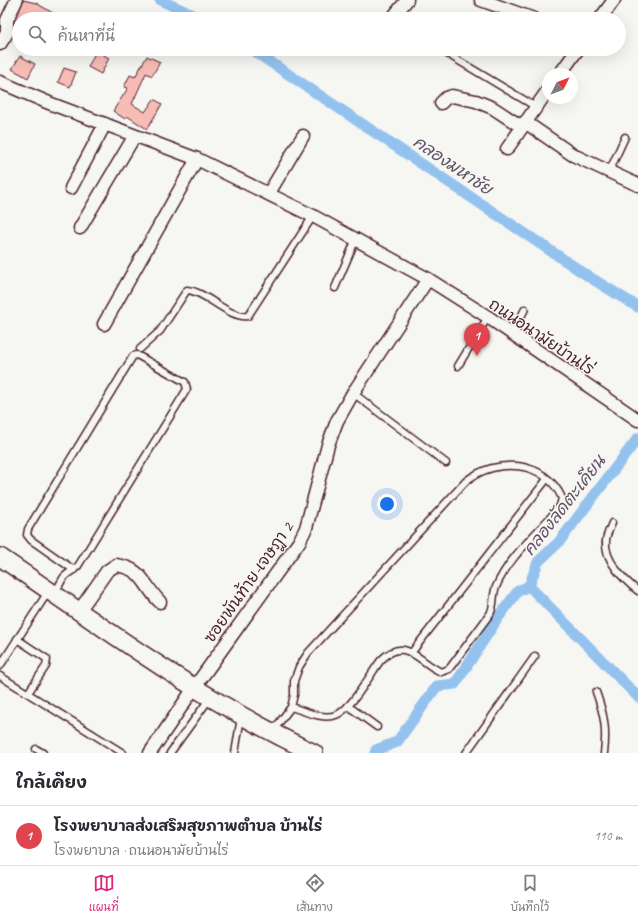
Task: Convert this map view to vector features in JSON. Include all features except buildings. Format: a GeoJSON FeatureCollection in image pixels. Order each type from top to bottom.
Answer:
{"type":"FeatureCollection","features":[{"type":"Feature","properties":{"kind":"street"},"geometry":{"type":"LineString","coordinates":[[397,12],[407,0]]}},
{"type":"Feature","properties":{"kind":"street"},"geometry":{"type":"LineString","coordinates":[[481,0],[514,12]]}},
{"type":"Feature","properties":{"kind":"street"},"geometry":{"type":"LineString","coordinates":[[605,12],[614,0]]}},
{"type":"Feature","properties":{"kind":"street"},"geometry":{"type":"LineString","coordinates":[[0,44],[7,33],[7,20],[16,1]]}},
{"type":"Feature","properties":{"kind":"street"},"geometry":{"type":"LineString","coordinates":[[564,68],[573,56]]}},
{"type":"Feature","properties":{"kind":"street","name":"ถนนอนามัยบ้านไร่"},"geometry":{"type":"LineString","coordinates":[[0,82],[48,104],[197,159],[269,193],[313,216],[428,279],[488,317],[512,335],[638,420]]}},
{"type":"Feature","properties":{"kind":"street"},"geometry":{"type":"LineString","coordinates":[[441,103],[446,98],[452,96],[476,101],[493,108],[573,155],[638,185]]}},
{"type":"Feature","properties":{"kind":"street"},"geometry":{"type":"LineString","coordinates":[[507,149],[542,98]]}},
{"type":"Feature","properties":{"kind":"street"},"geometry":{"type":"LineString","coordinates":[[71,188],[105,124]]}},
{"type":"Feature","properties":{"kind":"street"},"geometry":{"type":"LineString","coordinates":[[269,193],[304,136]]}},
{"type":"Feature","properties":{"kind":"street"},"geometry":{"type":"LineString","coordinates":[[80,228],[134,137]]}},
{"type":"Feature","properties":{"kind":"street"},"geometry":{"type":"LineString","coordinates":[[104,324],[197,159]]}},
{"type":"Feature","properties":{"kind":"street","name":"ซอยพันท้าย-เจษฎา 2"},"geometry":{"type":"LineString","coordinates":[[155,751],[194,688],[299,542],[306,528],[332,433],[353,393],[428,279]]}},
{"type":"Feature","properties":{"kind":"street"},"geometry":{"type":"LineString","coordinates":[[0,557],[194,688],[272,733],[314,753]]}},
{"type":"Feature","properties":{"kind":"street"},"geometry":{"type":"LineString","coordinates":[[80,611],[107,571],[116,565],[133,569],[139,573],[160,602]]}},
{"type":"Feature","properties":{"kind":"lane"},"geometry":{"type":"LineString","coordinates":[[451,56],[536,107]]}},
{"type":"Feature","properties":{"kind":"lane"},"geometry":{"type":"LineString","coordinates":[[609,172],[625,137]]}},
{"type":"Feature","properties":{"kind":"lane"},"geometry":{"type":"LineString","coordinates":[[140,349],[160,331],[187,290],[243,317],[248,316],[313,216]]}},
{"type":"Feature","properties":{"kind":"lane"},"geometry":{"type":"LineString","coordinates":[[335,288],[356,239]]}},
{"type":"Feature","properties":{"kind":"lane"},"geometry":{"type":"LineString","coordinates":[[512,335],[525,309]]}},
{"type":"Feature","properties":{"kind":"lane"},"geometry":{"type":"LineString","coordinates":[[458,366],[488,317]]}},
{"type":"Feature","properties":{"kind":"lane"},"geometry":{"type":"LineString","coordinates":[[0,666],[17,639],[52,592],[65,577],[74,570],[187,389],[185,382],[137,354],[133,356],[98,411],[28,529],[27,535],[30,540],[74,570]]}},
{"type":"Feature","properties":{"kind":"lane"},"geometry":{"type":"LineString","coordinates":[[353,393],[446,463]]}},
{"type":"Feature","properties":{"kind":"lane"},"geometry":{"type":"LineString","coordinates":[[272,733],[291,707],[294,695],[294,681],[299,667],[308,653],[466,481],[475,474],[491,467],[515,465],[531,470],[547,479],[557,487],[562,498],[560,506],[509,566],[495,587],[493,608],[453,665],[444,672],[441,672],[412,652],[401,649],[387,653],[380,660],[348,706],[338,715],[318,715],[291,707]]}},
{"type":"Feature","properties":{"kind":"lane"},"geometry":{"type":"LineString","coordinates":[[412,652],[547,479]]}},
{"type":"Feature","properties":{"kind":"lane"},"geometry":{"type":"LineString","coordinates":[[612,523],[606,541],[607,549],[612,561],[621,575],[638,591]]}},
{"type":"Feature","properties":{"kind":"lane"},"geometry":{"type":"LineString","coordinates":[[17,639],[47,659],[46,666],[28,693]]}},
{"type":"Feature","properties":{"kind":"lane"},"geometry":{"type":"LineString","coordinates":[[466,753],[535,656]]}},
{"type":"Feature","properties":{"kind":"lane"},"geometry":{"type":"LineString","coordinates":[[0,676],[122,753]]}},
{"type":"Feature","properties":{"kind":"lane"},"geometry":{"type":"LineString","coordinates":[[596,692],[604,715],[606,738],[604,753]]}},
{"type":"Feature","properties":{"kind":"lane"},"geometry":{"type":"LineString","coordinates":[[170,753],[211,698]]}},
{"type":"Feature","properties":{"kind":"lane"},"geometry":{"type":"LineString","coordinates":[[348,706],[377,727]]}},
{"type":"Feature","properties":{"kind":"lane"},"geometry":{"type":"LineString","coordinates":[[235,753],[241,716]]}},
{"type":"Feature","properties":{"kind":"lane"},"geometry":{"type":"LineString","coordinates":[[36,749],[42,753]]}},
{"type":"Feature","properties":{"kind":"waterway","name":"คลองมหาชัย"},"geometry":{"type":"LineString","coordinates":[[160,0],[187,12]]}},
{"type":"Feature","properties":{"kind":"waterway","name":"คลองมหาชัย"},"geometry":{"type":"LineString","coordinates":[[261,56],[588,276],[638,307]]}},
{"type":"Feature","properties":{"kind":"waterway","name":"คลองลัดตะเคียน"},"geometry":{"type":"LineString","coordinates":[[638,438],[559,542],[538,562],[529,586],[638,697]]}},
{"type":"Feature","properties":{"kind":"waterway"},"geometry":{"type":"LineString","coordinates":[[375,753],[376,750],[397,742],[437,686],[455,684],[498,618],[518,591],[529,586]]}},
{"type":"Feature","properties":{"kind":"place","name":"โรงพยาบาลส่งเสริมสุขภาพตำบล บ้านไร่"},"geometry":{"type":"Point","coordinates":[477,356]}}]}
